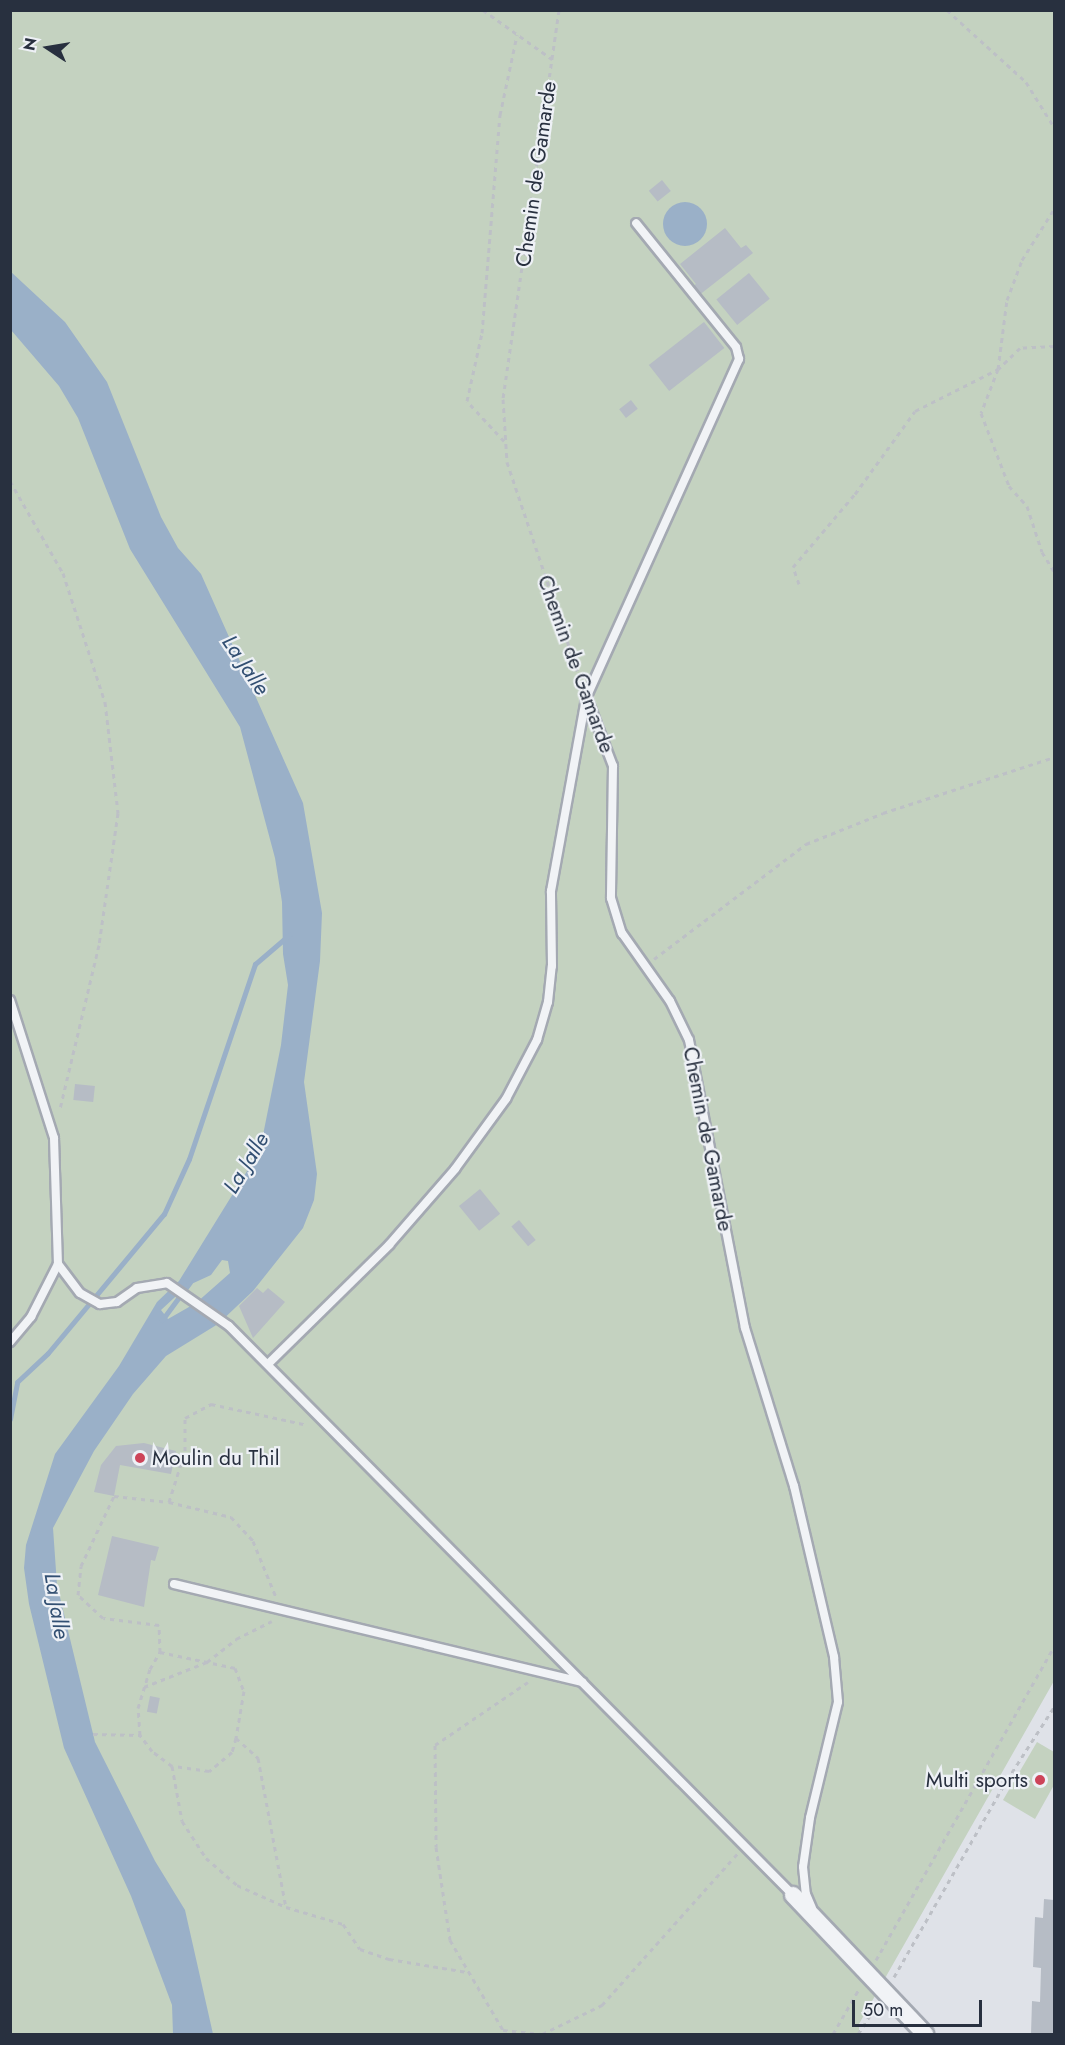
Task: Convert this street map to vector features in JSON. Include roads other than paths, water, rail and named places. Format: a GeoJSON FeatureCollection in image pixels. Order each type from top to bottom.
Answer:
{"type":"FeatureCollection","features":[{"type":"Feature","properties":{"kind":"street"},"geometry":{"type":"LineString","coordinates":[[793,1895],[822,1929],[925,2034]]}},
{"type":"Feature","properties":{"kind":"lane"},"geometry":{"type":"LineString","coordinates":[[268,1364],[390,1245],[455,1169],[507,1099],[537,1040],[548,1002],[552,966],[551,891],[586,698],[739,359],[735,347],[636,224]]}},
{"type":"Feature","properties":{"kind":"lane","name":"Chemin de Gamarde"},"geometry":{"type":"LineString","coordinates":[[586,698],[613,766],[611,898],[622,933],[670,1000],[689,1040],[745,1328],[794,1486],[834,1657],[838,1702],[810,1818],[803,1867],[806,1894],[822,1929]]}},
{"type":"Feature","properties":{"kind":"lane"},"geometry":{"type":"LineString","coordinates":[[10,1000],[54,1138],[58,1264],[31,1317],[10,1342]]}},
{"type":"Feature","properties":{"kind":"lane"},"geometry":{"type":"LineString","coordinates":[[58,1264],[80,1293],[100,1304],[117,1302],[137,1288],[167,1283],[229,1326],[793,1895]]}},
{"type":"Feature","properties":{"kind":"lane"},"geometry":{"type":"LineString","coordinates":[[174,1584],[582,1682]]}},
{"type":"Feature","properties":{"kind":"water"},"geometry":{"type":"Polygon","coordinates":[[[685,202],[701,208],[707,224],[701,240],[685,246],[669,240],[663,224],[669,208],[685,202]]]}},
{"type":"Feature","properties":{"kind":"water"},"geometry":{"type":"Polygon","coordinates":[[[10,271],[65,322],[107,382],[161,517],[178,548],[201,574],[303,803],[322,913],[320,961],[304,1082],[317,1174],[314,1200],[303,1228],[253,1291],[218,1324],[166,1356],[133,1394],[94,1451],[53,1528],[57,1585],[95,1742],[155,1861],[185,1910],[213,2034],[173,2034],[172,2005],[131,1896],[64,1748],[29,1604],[24,1568],[26,1545],[55,1454],[119,1366],[157,1302],[179,1281],[260,1150],[281,1045],[288,985],[283,954],[282,902],[275,858],[240,727],[130,549],[78,418],[59,386],[11,330],[10,271]],[[222,1260],[211,1275],[187,1286],[161,1310],[168,1319],[196,1303],[230,1273],[228,1261],[222,1260]]]}},
{"type":"Feature","properties":{"kind":"waterway"},"geometry":{"type":"LineString","coordinates":[[10,1419],[17,1382],[48,1353],[164,1214],[189,1159],[255,964],[289,935]]}},
{"type":"Feature","properties":{"kind":"waterway","name":"La Jalle"},"geometry":{"type":"LineString","coordinates":[[162,1320],[190,1282]]}},
{"type":"Feature","properties":{"kind":"place","name":"Moulin du Thil"},"geometry":{"type":"Point","coordinates":[140,1458]}},
{"type":"Feature","properties":{"kind":"place","name":"Multi sports"},"geometry":{"type":"Point","coordinates":[1040,1780]}}]}
